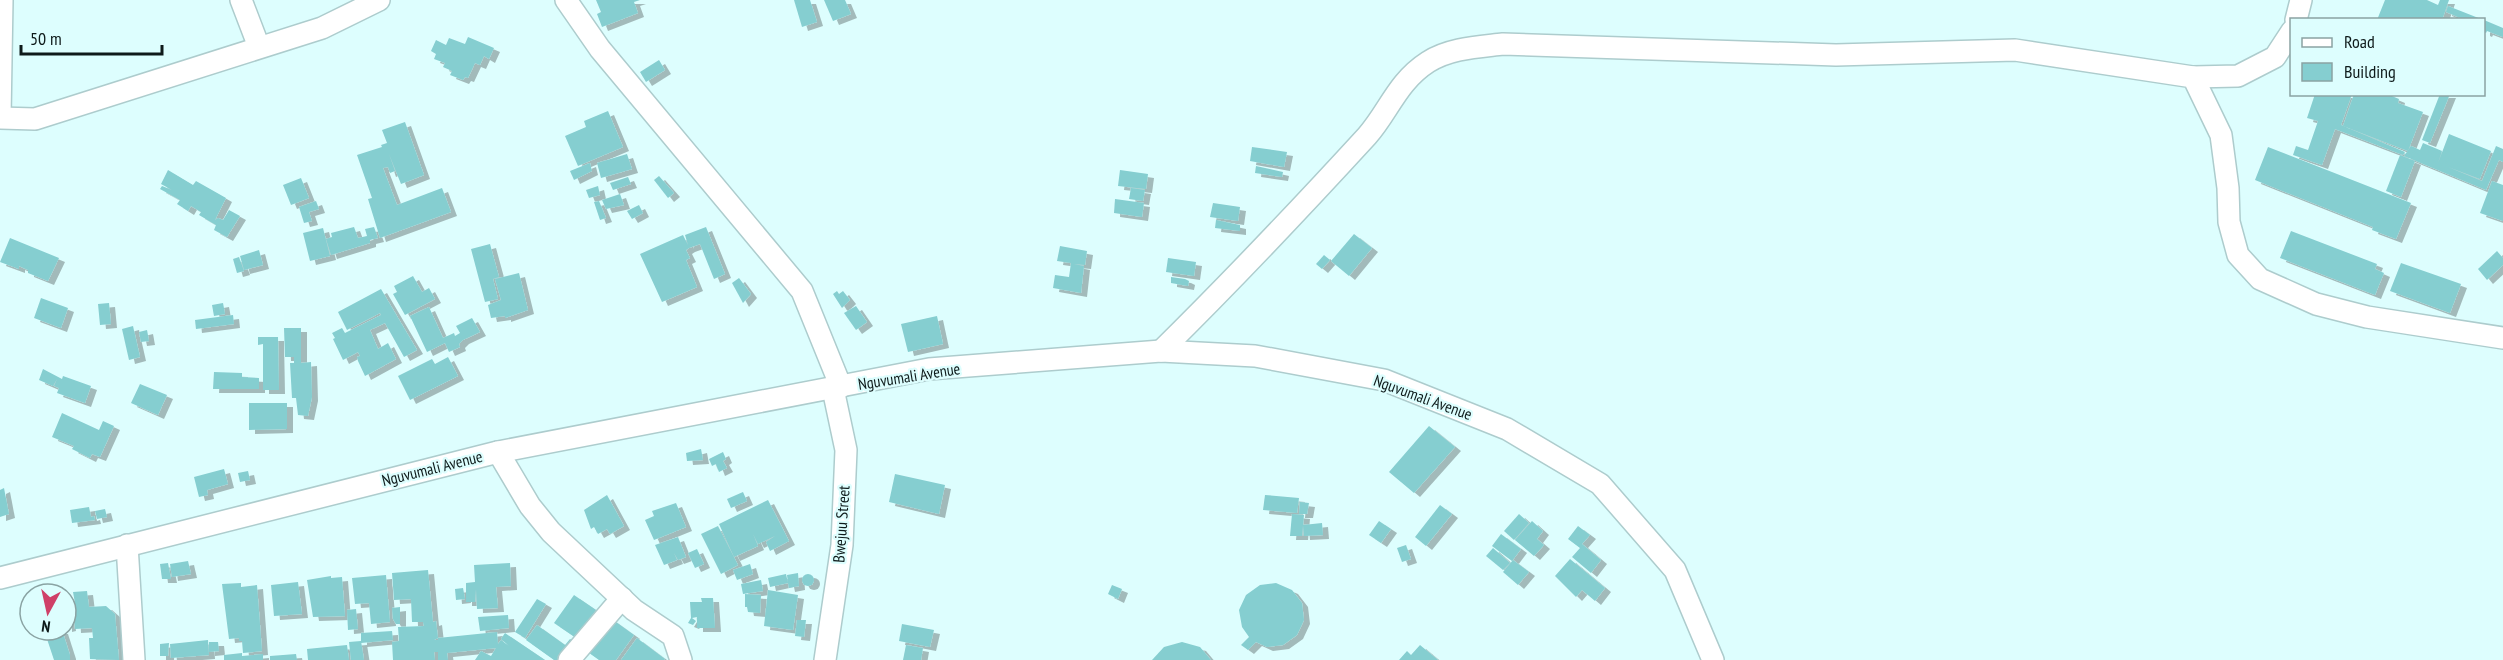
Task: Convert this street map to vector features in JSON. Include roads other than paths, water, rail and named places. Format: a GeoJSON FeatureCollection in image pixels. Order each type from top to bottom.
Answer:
{"type":"FeatureCollection","features":[{"type":"Feature","properties":{"kind":"street"},"geometry":{"type":"LineString","coordinates":[[2,0],[0,118],[35,119],[322,27],[379,0]]}},
{"type":"Feature","properties":{"kind":"street"},"geometry":{"type":"LineString","coordinates":[[240,0],[259,47]]}},
{"type":"Feature","properties":{"kind":"street","name":"Bwejuu Street"},"geometry":{"type":"LineString","coordinates":[[566,0],[600,49],[801,291],[837,388],[846,450],[842,545],[825,660]]}},
{"type":"Feature","properties":{"kind":"street"},"geometry":{"type":"LineString","coordinates":[[2296,18],[2301,0]]}},
{"type":"Feature","properties":{"kind":"street"},"geometry":{"type":"LineString","coordinates":[[1161,351],[1265,247],[1376,126],[1397,90],[1428,62],[1462,48],[1503,44],[1836,56],[2015,50],[2193,77],[2238,76],[2275,57],[2290,34]]}},
{"type":"Feature","properties":{"kind":"street"},"geometry":{"type":"LineString","coordinates":[[2193,77],[2221,135],[2229,188],[2229,222],[2238,255],[2260,279],[2316,304],[2367,317],[2503,338]]}},
{"type":"Feature","properties":{"kind":"street","name":"Nguvumali Avenue"},"geometry":{"type":"LineString","coordinates":[[0,578],[498,452],[929,369],[1161,351],[1255,356],[1384,380],[1507,429],[1600,484],[1675,570],[1713,660]]}},
{"type":"Feature","properties":{"kind":"street"},"geometry":{"type":"LineString","coordinates":[[498,452],[530,506],[551,532],[622,598],[673,636],[681,660]]}},
{"type":"Feature","properties":{"kind":"street"},"geometry":{"type":"LineString","coordinates":[[127,545],[134,660]]}},
{"type":"Feature","properties":{"kind":"street"},"geometry":{"type":"LineString","coordinates":[[570,660],[622,598]]}}]}
